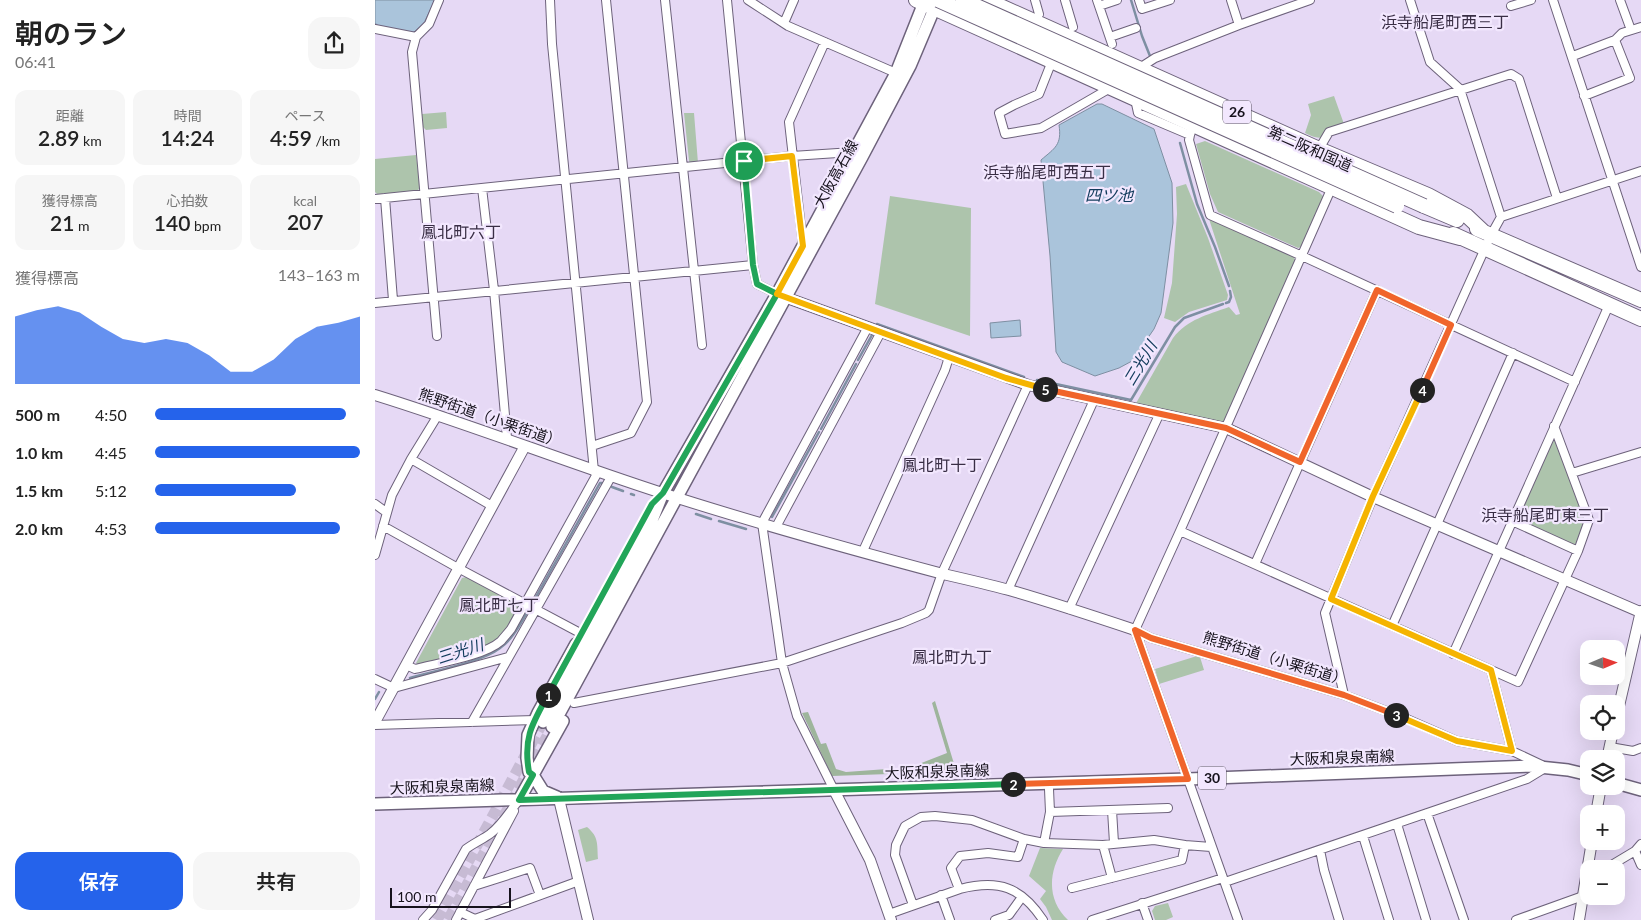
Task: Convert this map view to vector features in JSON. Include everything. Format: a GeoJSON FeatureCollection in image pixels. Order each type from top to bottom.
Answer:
{"type":"FeatureCollection","features":[{"type":"Feature","properties":{"kind":"highway","name":"第二阪和国道"},"geometry":{"type":"LineString","coordinates":[[963,0],[1423,206],[1641,300]]}},
{"type":"Feature","properties":{"kind":"highway","name":"26"},"geometry":{"type":"LineString","coordinates":[[987,0],[1319,149],[1428,195],[1467,216],[1487,233]]}},
{"type":"Feature","properties":{"kind":"highway","name":"第二阪和国道"},"geometry":{"type":"LineString","coordinates":[[929,2],[1397,206],[1485,250],[1641,320]]}},
{"type":"Feature","properties":{"kind":"highway","name":"26"},"geometry":{"type":"LineString","coordinates":[[929,2],[1135,99],[1192,130],[1332,187],[1419,227],[1460,238]]}},
{"type":"Feature","properties":{"kind":"main road","name":"大阪高石線"},"geometry":{"type":"LineString","coordinates":[[544,723],[677,498],[781,296],[858,155],[929,2]]}},
{"type":"Feature","properties":{"kind":"main road","name":"大阪高石線"},"geometry":{"type":"LineString","coordinates":[[544,723],[651,523],[663,493],[781,296],[803,246],[910,66],[929,2]]}},
{"type":"Feature","properties":{"kind":"main road"},"geometry":{"type":"LineString","coordinates":[[559,799],[543,791],[529,772],[527,758],[528,735],[544,723],[582,634],[652,504],[663,493]]}},
{"type":"Feature","properties":{"kind":"main road"},"geometry":{"type":"LineString","coordinates":[[519,800],[667,530],[677,498]]}},
{"type":"Feature","properties":{"kind":"main road","name":"大阪和泉泉南線"},"geometry":{"type":"LineString","coordinates":[[375,804],[1188,779],[1530,766],[1580,773]]}},
{"type":"Feature","properties":{"kind":"main road"},"geometry":{"type":"LineString","coordinates":[[1625,785],[1641,790]]}},
{"type":"Feature","properties":{"kind":"street"},"geometry":{"type":"LineString","coordinates":[[437,336],[412,52],[416,37],[429,24],[439,0]]}},
{"type":"Feature","properties":{"kind":"street"},"geometry":{"type":"LineString","coordinates":[[472,722],[508,657],[530,606],[596,472],[565,180],[552,44],[550,0]]}},
{"type":"Feature","properties":{"kind":"street"},"geometry":{"type":"LineString","coordinates":[[592,446],[631,433],[647,402],[606,0]]}},
{"type":"Feature","properties":{"kind":"street"},"geometry":{"type":"LineString","coordinates":[[665,0],[702,344]]}},
{"type":"Feature","properties":{"kind":"street"},"geometry":{"type":"LineString","coordinates":[[727,0],[753,265],[757,284],[781,296],[1028,385],[1226,428],[1373,496],[1641,612],[1622,695]]}},
{"type":"Feature","properties":{"kind":"street"},"geometry":{"type":"LineString","coordinates":[[748,0],[784,23],[896,74]]}},
{"type":"Feature","properties":{"kind":"street"},"geometry":{"type":"LineString","coordinates":[[784,23],[795,0]]}},
{"type":"Feature","properties":{"kind":"street"},"geometry":{"type":"LineString","coordinates":[[1035,0],[1039,14]]}},
{"type":"Feature","properties":{"kind":"street"},"geometry":{"type":"LineString","coordinates":[[1065,0],[1073,27]]}},
{"type":"Feature","properties":{"kind":"street"},"geometry":{"type":"LineString","coordinates":[[1117,0],[1098,3],[1111,40],[1136,28]]}},
{"type":"Feature","properties":{"kind":"street"},"geometry":{"type":"LineString","coordinates":[[1139,0],[1142,9],[1170,0]]}},
{"type":"Feature","properties":{"kind":"street"},"geometry":{"type":"LineString","coordinates":[[1231,0],[1239,25]]}},
{"type":"Feature","properties":{"kind":"street"},"geometry":{"type":"LineString","coordinates":[[1052,61],[1039,94],[999,113],[1005,134],[1041,128],[1111,88],[1155,58],[1310,0]]}},
{"type":"Feature","properties":{"kind":"street"},"geometry":{"type":"LineString","coordinates":[[1410,0],[1430,62],[1460,89],[1501,217]]}},
{"type":"Feature","properties":{"kind":"street"},"geometry":{"type":"LineString","coordinates":[[1511,6],[1531,0]]}},
{"type":"Feature","properties":{"kind":"street"},"geometry":{"type":"LineString","coordinates":[[1553,0],[1573,56],[1612,180],[1637,243],[1641,267]]}},
{"type":"Feature","properties":{"kind":"street"},"geometry":{"type":"LineString","coordinates":[[1619,0],[1631,30]]}},
{"type":"Feature","properties":{"kind":"street"},"geometry":{"type":"LineString","coordinates":[[1573,56],[1615,40],[1623,34],[1641,27]]}},
{"type":"Feature","properties":{"kind":"street"},"geometry":{"type":"LineString","coordinates":[[375,29],[416,37]]}},
{"type":"Feature","properties":{"kind":"street"},"geometry":{"type":"LineString","coordinates":[[1585,96],[1629,78],[1615,40]]}},
{"type":"Feature","properties":{"kind":"street"},"geometry":{"type":"LineString","coordinates":[[803,246],[789,122],[825,42]]}},
{"type":"Feature","properties":{"kind":"street"},"geometry":{"type":"LineString","coordinates":[[1319,149],[1329,132],[1511,74],[1519,78],[1557,198]]}},
{"type":"Feature","properties":{"kind":"street"},"geometry":{"type":"LineString","coordinates":[[1192,130],[1189,140],[1210,215],[1575,382]]}},
{"type":"Feature","properties":{"kind":"street"},"geometry":{"type":"LineString","coordinates":[[375,199],[792,156],[858,155]]}},
{"type":"Feature","properties":{"kind":"street"},"geometry":{"type":"LineString","coordinates":[[1344,695],[1325,613],[1373,496],[1485,250],[1487,233],[1501,217],[1641,171]]}},
{"type":"Feature","properties":{"kind":"street"},"geometry":{"type":"LineString","coordinates":[[1238,920],[1135,630],[1332,187]]}},
{"type":"Feature","properties":{"kind":"street"},"geometry":{"type":"LineString","coordinates":[[482,188],[494,290],[507,438]]}},
{"type":"Feature","properties":{"kind":"street"},"geometry":{"type":"LineString","coordinates":[[385,198],[393,300]]}},
{"type":"Feature","properties":{"kind":"street"},"geometry":{"type":"LineString","coordinates":[[375,303],[753,265]]}},
{"type":"Feature","properties":{"kind":"street"},"geometry":{"type":"LineString","coordinates":[[1255,564],[1377,290]]}},
{"type":"Feature","properties":{"kind":"street"},"geometry":{"type":"LineString","coordinates":[[1453,654],[1609,305]]}},
{"type":"Feature","properties":{"kind":"street"},"geometry":{"type":"LineString","coordinates":[[875,330],[819,430],[762,523],[782,663],[797,716],[870,860],[890,917],[913,905],[959,889],[979,885],[1000,885],[1009,888],[1023,897],[1043,920]]}},
{"type":"Feature","properties":{"kind":"street"},"geometry":{"type":"LineString","coordinates":[[775,527],[819,430],[875,330]]}},
{"type":"Feature","properties":{"kind":"street"},"geometry":{"type":"LineString","coordinates":[[1392,626],[1513,353]]}},
{"type":"Feature","properties":{"kind":"street"},"geometry":{"type":"LineString","coordinates":[[863,551],[945,370],[949,356]]}},
{"type":"Feature","properties":{"kind":"street"},"geometry":{"type":"LineString","coordinates":[[574,702],[782,663],[902,623],[926,613],[929,610],[942,573],[1028,385]]}},
{"type":"Feature","properties":{"kind":"street","name":"熊野街道（小栗街道）"},"geometry":{"type":"LineString","coordinates":[[375,395],[507,438],[596,472],[663,493]]}},
{"type":"Feature","properties":{"kind":"street"},"geometry":{"type":"LineString","coordinates":[[1008,590],[1094,400]]}},
{"type":"Feature","properties":{"kind":"street"},"geometry":{"type":"LineString","coordinates":[[1069,609],[1159,414]]}},
{"type":"Feature","properties":{"kind":"street"},"geometry":{"type":"LineString","coordinates":[[376,551],[392,495],[438,415]]}},
{"type":"Feature","properties":{"kind":"street"},"geometry":{"type":"LineString","coordinates":[[1180,532],[1518,682],[1589,520],[1555,426]]}},
{"type":"Feature","properties":{"kind":"street"},"geometry":{"type":"LineString","coordinates":[[525,446],[375,723],[544,723]]}},
{"type":"Feature","properties":{"kind":"street"},"geometry":{"type":"LineString","coordinates":[[1572,473],[1641,452]]}},
{"type":"Feature","properties":{"kind":"street"},"geometry":{"type":"LineString","coordinates":[[411,459],[492,506]]}},
{"type":"Feature","properties":{"kind":"street"},"geometry":{"type":"LineString","coordinates":[[406,665],[415,669],[479,653],[501,641],[530,606],[611,477]]}},
{"type":"Feature","properties":{"kind":"street"},"geometry":{"type":"LineString","coordinates":[[663,493],[775,527],[1008,590],[1135,630]]}},
{"type":"Feature","properties":{"kind":"street"},"geometry":{"type":"LineString","coordinates":[[375,504],[386,512]]}},
{"type":"Feature","properties":{"kind":"street"},"geometry":{"type":"LineString","coordinates":[[1512,520],[1577,551]]}},
{"type":"Feature","properties":{"kind":"street"},"geometry":{"type":"LineString","coordinates":[[383,526],[582,634]]}},
{"type":"Feature","properties":{"kind":"street","name":"熊野街道（小栗街道）"},"geometry":{"type":"LineString","coordinates":[[1135,630],[1151,638],[1344,695],[1407,719],[1457,741],[1512,751],[1546,767]]}},
{"type":"Feature","properties":{"kind":"street"},"geometry":{"type":"LineString","coordinates":[[375,679],[394,688],[508,657]]}},
{"type":"Feature","properties":{"kind":"street"},"geometry":{"type":"LineString","coordinates":[[1491,670],[1512,751]]}},
{"type":"Feature","properties":{"kind":"street"},"geometry":{"type":"LineString","coordinates":[[1609,750],[1611,740]]}},
{"type":"Feature","properties":{"kind":"street"},"geometry":{"type":"LineString","coordinates":[[1610,747],[1633,751],[1641,748]]}},
{"type":"Feature","properties":{"kind":"street"},"geometry":{"type":"LineString","coordinates":[[1092,920],[1110,917],[1142,903],[1224,880],[1363,836],[1527,779],[1546,767]]}},
{"type":"Feature","properties":{"kind":"street"},"geometry":{"type":"LineString","coordinates":[[1044,843],[1050,812],[1049,789]]}},
{"type":"Feature","properties":{"kind":"street"},"geometry":{"type":"LineString","coordinates":[[559,799],[588,920]]}},
{"type":"Feature","properties":{"kind":"street"},"geometry":{"type":"LineString","coordinates":[[455,920],[514,813],[519,800]]}},
{"type":"Feature","properties":{"kind":"street"},"geometry":{"type":"LineString","coordinates":[[423,920],[432,910],[466,849],[474,842],[490,834],[502,823],[519,800]]}},
{"type":"Feature","properties":{"kind":"street"},"geometry":{"type":"LineString","coordinates":[[1050,812],[1169,808]]}},
{"type":"Feature","properties":{"kind":"street"},"geometry":{"type":"LineString","coordinates":[[1112,810],[1114,843]]}},
{"type":"Feature","properties":{"kind":"street"},"geometry":{"type":"LineString","coordinates":[[1427,814],[1464,920]]}},
{"type":"Feature","properties":{"kind":"street"},"geometry":{"type":"LineString","coordinates":[[913,905],[895,855],[896,845],[905,826],[921,818],[935,816],[972,820],[1024,839],[1044,843],[1103,845],[1154,840],[1211,847]]}},
{"type":"Feature","properties":{"kind":"street"},"geometry":{"type":"LineString","coordinates":[[1397,824],[1426,920]]}},
{"type":"Feature","properties":{"kind":"street"},"geometry":{"type":"LineString","coordinates":[[1363,836],[1389,920]]}},
{"type":"Feature","properties":{"kind":"street"},"geometry":{"type":"LineString","coordinates":[[959,889],[951,868],[960,856],[988,853],[1018,857],[1024,839]]}},
{"type":"Feature","properties":{"kind":"street"},"geometry":{"type":"LineString","coordinates":[[1620,860],[1635,851],[1641,844]]}},
{"type":"Feature","properties":{"kind":"street"},"geometry":{"type":"LineString","coordinates":[[1103,845],[1112,878]]}},
{"type":"Feature","properties":{"kind":"street"},"geometry":{"type":"LineString","coordinates":[[1072,888],[1182,860],[1185,845]]}},
{"type":"Feature","properties":{"kind":"street"},"geometry":{"type":"LineString","coordinates":[[1320,850],[1339,920]]}},
{"type":"Feature","properties":{"kind":"street"},"geometry":{"type":"LineString","coordinates":[[1635,851],[1641,865]]}},
{"type":"Feature","properties":{"kind":"street"},"geometry":{"type":"LineString","coordinates":[[474,886],[530,868],[539,895]]}},
{"type":"Feature","properties":{"kind":"street"},"geometry":{"type":"LineString","coordinates":[[460,912],[475,919],[579,881]]}},
{"type":"Feature","properties":{"kind":"street"},"geometry":{"type":"LineString","coordinates":[[941,895],[950,920]]}},
{"type":"Feature","properties":{"kind":"street"},"geometry":{"type":"LineString","coordinates":[[995,920],[1009,915],[1023,897]]}},
{"type":"Feature","properties":{"kind":"street"},"geometry":{"type":"LineString","coordinates":[[1516,920],[1580,897]]}},
{"type":"Feature","properties":{"kind":"street"},"geometry":{"type":"LineString","coordinates":[[1142,903],[1149,920]]}},
{"type":"Feature","properties":{"kind":"street"},"geometry":{"type":"LineString","coordinates":[[1579,920],[1582,905]]}},
{"type":"Feature","properties":{"kind":"green space"},"geometry":{"type":"Polygon","coordinates":[[[1334,96],[1344,124],[1322,138],[1305,133],[1311,115],[1308,104],[1334,96]]]}},
{"type":"Feature","properties":{"kind":"green space"},"geometry":{"type":"Polygon","coordinates":[[[446,112],[447,128],[426,130],[423,127],[422,114],[446,112]]]}},
{"type":"Feature","properties":{"kind":"green space"},"geometry":{"type":"Polygon","coordinates":[[[684,113],[694,113],[698,163],[691,164],[689,161],[684,113]]]}},
{"type":"Feature","properties":{"kind":"green space"},"geometry":{"type":"Polygon","coordinates":[[[1205,141],[1319,192],[1325,198],[1303,246],[1298,248],[1218,212],[1210,194],[1196,144],[1205,141]]]}},
{"type":"Feature","properties":{"kind":"green space"},"geometry":{"type":"Polygon","coordinates":[[[416,155],[420,188],[416,192],[377,194],[375,192],[375,159],[416,155]]]}},
{"type":"Feature","properties":{"kind":"green space"},"geometry":{"type":"Polygon","coordinates":[[[1186,184],[1228,295],[1227,300],[1189,312],[1175,322],[1164,318],[1172,283],[1177,214],[1176,187],[1186,184]]]}},
{"type":"Feature","properties":{"kind":"green space"},"geometry":{"type":"Polygon","coordinates":[[[890,196],[971,208],[970,336],[875,304],[890,196]]]}},
{"type":"Feature","properties":{"kind":"green space"},"geometry":{"type":"Polygon","coordinates":[[[1209,219],[1294,257],[1296,262],[1225,420],[1221,423],[1135,405],[1173,338],[1185,326],[1198,318],[1229,307],[1236,315],[1240,314],[1209,219]]]}},
{"type":"Feature","properties":{"kind":"green space"},"geometry":{"type":"Polygon","coordinates":[[[1552,440],[1557,440],[1586,520],[1576,545],[1573,546],[1517,521],[1516,517],[1552,440]]]}},
{"type":"Feature","properties":{"kind":"green space"},"geometry":{"type":"Polygon","coordinates":[[[466,577],[519,605],[513,620],[500,638],[493,643],[462,655],[419,666],[416,663],[462,578],[466,577]]]}},
{"type":"Feature","properties":{"kind":"green space"},"geometry":{"type":"Polygon","coordinates":[[[1197,656],[1200,657],[1204,670],[1159,684],[1155,669],[1197,656]]]}},
{"type":"Feature","properties":{"kind":"green space"},"geometry":{"type":"Polygon","coordinates":[[[935,701],[955,767],[942,773],[902,773],[901,771],[947,753],[932,703],[935,701]]]}},
{"type":"Feature","properties":{"kind":"green space"},"geometry":{"type":"Polygon","coordinates":[[[808,712],[821,744],[826,743],[836,769],[846,772],[887,769],[889,774],[832,776],[802,713],[808,712]]]}},
{"type":"Feature","properties":{"kind":"green space"},"geometry":{"type":"Polygon","coordinates":[[[587,827],[595,838],[598,859],[586,862],[578,830],[587,827]]]}},
{"type":"Feature","properties":{"kind":"green space"},"geometry":{"type":"Polygon","coordinates":[[[1040,848],[1063,849],[1052,877],[1052,886],[1056,904],[1068,920],[1052,920],[1040,899],[1046,891],[1029,876],[1040,848]]]}},
{"type":"Feature","properties":{"kind":"green space"},"geometry":{"type":"Polygon","coordinates":[[[1168,903],[1173,917],[1166,920],[1155,920],[1152,911],[1155,906],[1168,903]]]}},
{"type":"Feature","properties":{"kind":"water"},"geometry":{"type":"Polygon","coordinates":[[[375,0],[435,0],[424,23],[414,32],[408,34],[381,28],[375,23],[375,0]]]}},
{"type":"Feature","properties":{"kind":"water","name":"四ツ池"},"geometry":{"type":"Polygon","coordinates":[[[1097,104],[1102,104],[1154,129],[1172,183],[1173,223],[1161,313],[1154,329],[1132,361],[1119,368],[1095,376],[1062,362],[1056,352],[1041,160],[1056,146],[1060,132],[1059,125],[1097,104]]]}},
{"type":"Feature","properties":{"kind":"water"},"geometry":{"type":"Polygon","coordinates":[[[1020,320],[1021,336],[991,338],[990,323],[1020,320]]]}},
{"type":"Feature","properties":{"kind":"waterway","name":"三光川"},"geometry":{"type":"LineString","coordinates":[[1131,0],[1150,56]]}},
{"type":"Feature","properties":{"kind":"waterway","name":"三光川"},"geometry":{"type":"LineString","coordinates":[[1180,143],[1197,204],[1229,286]]}},
{"type":"Feature","properties":{"kind":"waterway","name":"三光川"},"geometry":{"type":"LineString","coordinates":[[1226,303],[1229,302],[1231,297],[1230,291]]}},
{"type":"Feature","properties":{"kind":"waterway","name":"三光川"},"geometry":{"type":"LineString","coordinates":[[1037,380],[1131,400],[1175,327],[1184,318],[1223,304]]}},
{"type":"Feature","properties":{"kind":"waterway","name":"三光川"},"geometry":{"type":"LineString","coordinates":[[877,325],[1024,377]]}},
{"type":"Feature","properties":{"kind":"waterway","name":"三光川"},"geometry":{"type":"LineString","coordinates":[[858,360],[872,335]]}},
{"type":"Feature","properties":{"kind":"waterway","name":"三光川"},"geometry":{"type":"LineString","coordinates":[[821,429],[856,364]]}},
{"type":"Feature","properties":{"kind":"waterway","name":"三光川"},"geometry":{"type":"LineString","coordinates":[[772,517],[819,432]]}},
{"type":"Feature","properties":{"kind":"waterway","name":"三光川"},"geometry":{"type":"LineString","coordinates":[[532,604],[600,483],[602,483]]}},
{"type":"Feature","properties":{"kind":"waterway","name":"三光川"},"geometry":{"type":"LineString","coordinates":[[612,487],[623,491]]}},
{"type":"Feature","properties":{"kind":"waterway","name":"三光川"},"geometry":{"type":"LineString","coordinates":[[696,514],[711,519]]}},
{"type":"Feature","properties":{"kind":"waterway","name":"三光川"},"geometry":{"type":"LineString","coordinates":[[719,521],[746,529]]}},
{"type":"Feature","properties":{"kind":"waterway","name":"三光川"},"geometry":{"type":"LineString","coordinates":[[410,678],[457,666],[492,653],[509,640],[528,611]]}},
{"type":"Feature","properties":{"kind":"waterway","name":"三光川"},"geometry":{"type":"LineString","coordinates":[[375,699],[379,692]]}},
{"type":"Feature","properties":{"kind":"tunnel"},"geometry":{"type":"LineString","coordinates":[[437,920],[543,722]]}},
{"type":"Feature","properties":{"kind":"tunnel"},"geometry":{"type":"LineString","coordinates":[[448,920],[552,727]]}},
{"type":"Feature","properties":{"kind":"district","name":"浜寺船尾町西三丁"},"geometry":{"type":"Point","coordinates":[1445,22]}},
{"type":"Feature","properties":{"kind":"district","name":"浜寺船尾町西五丁"},"geometry":{"type":"Point","coordinates":[1047,172]}},
{"type":"Feature","properties":{"kind":"district","name":"鳳北町六丁"},"geometry":{"type":"Point","coordinates":[461,232]}},
{"type":"Feature","properties":{"kind":"district","name":"鳳北町十丁"},"geometry":{"type":"Point","coordinates":[942,465]}},
{"type":"Feature","properties":{"kind":"district","name":"浜寺船尾町東三丁"},"geometry":{"type":"Point","coordinates":[1545,515]}},
{"type":"Feature","properties":{"kind":"district","name":"鳳北町七丁"},"geometry":{"type":"Point","coordinates":[499,605]}},
{"type":"Feature","properties":{"kind":"district","name":"鳳北町九丁"},"geometry":{"type":"Point","coordinates":[952,657]}},
{"type":"Feature","properties":{"kind":"route"},"geometry":{"type":"LineString","coordinates":[[744,161],[753,265],[757,284],[777,294],[663,493],[652,504],[538,713],[528,735],[527,758],[529,772],[533,775],[519,800],[1188,779],[1135,630],[1151,638],[1344,695],[1407,719],[1457,741],[1512,751],[1491,670],[1331,599],[1373,496],[1451,325],[1377,290],[1300,462],[1226,428],[1028,385],[1006,378],[777,294],[803,246],[792,156],[744,161]]}}]}
